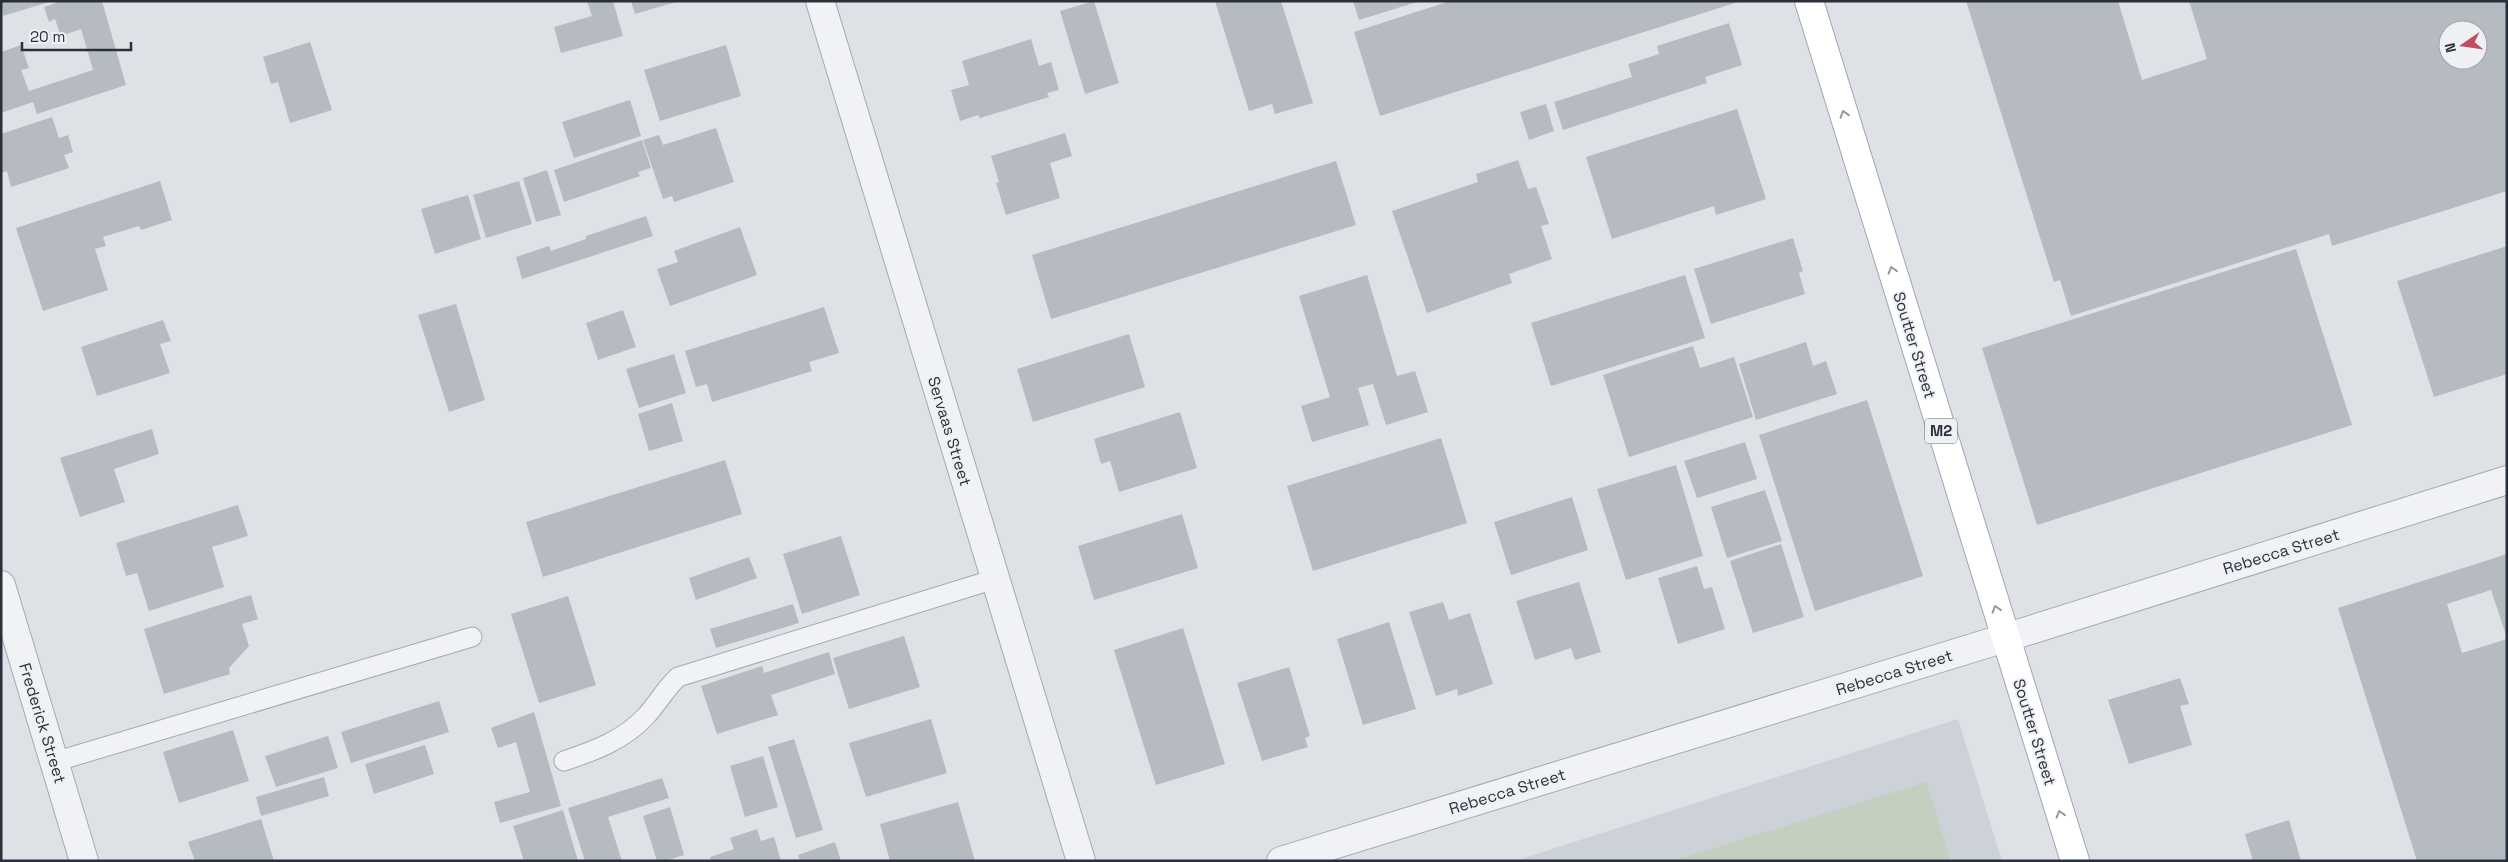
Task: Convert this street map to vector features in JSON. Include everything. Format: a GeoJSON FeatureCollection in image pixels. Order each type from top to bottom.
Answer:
{"type":"FeatureCollection","features":[{"type":"Feature","properties":{"kind":"main road","name":"Soutter Street"},"geometry":{"type":"LineString","coordinates":[[1808,1],[2075,861]]}},
{"type":"Feature","properties":{"kind":"street","name":"Servaas Street"},"geometry":{"type":"LineString","coordinates":[[820,1],[1080,861]]}},
{"type":"Feature","properties":{"kind":"street","name":"Rebecca Street"},"geometry":{"type":"LineString","coordinates":[[1281,861],[2005,638],[2507,480]]}},
{"type":"Feature","properties":{"kind":"street","name":"Frederick Street"},"geometry":{"type":"LineString","coordinates":[[1,585],[84,861]]}},
{"type":"Feature","properties":{"kind":"lane"},"geometry":{"type":"LineString","coordinates":[[564,761],[610,743],[632,730],[658,701],[665,689],[678,677],[996,579]]}},
{"type":"Feature","properties":{"kind":"lane"},"geometry":{"type":"LineString","coordinates":[[54,762],[472,637]]}},
{"type":"Feature","properties":{"kind":"shaded area"},"geometry":{"type":"Polygon","coordinates":[[[1958,719],[2002,861],[1515,861],[1958,719]]]}},
{"type":"Feature","properties":{"kind":"green space"},"geometry":{"type":"Polygon","coordinates":[[[1926,782],[1951,861],[1673,861],[1926,782]]]}},
{"type":"Feature","properties":{"kind":"building"},"geometry":{"type":"Polygon","coordinates":[[[1,1],[49,1],[49,2],[3,16],[1,1]]]}},
{"type":"Feature","properties":{"kind":"building"},"geometry":{"type":"Polygon","coordinates":[[[62,1],[102,1],[126,85],[37,114],[33,102],[1,113],[1,52],[21,45],[29,68],[21,70],[29,91],[93,70],[81,29],[61,36],[55,19],[49,22],[44,7],[62,1]]]}},
{"type":"Feature","properties":{"kind":"building"},"geometry":{"type":"Polygon","coordinates":[[[587,1],[613,1],[623,36],[561,53],[554,27],[592,16],[587,1]]]}},
{"type":"Feature","properties":{"kind":"building"},"geometry":{"type":"Polygon","coordinates":[[[631,1],[676,1],[676,2],[635,14],[631,1]]]}},
{"type":"Feature","properties":{"kind":"building"},"geometry":{"type":"Polygon","coordinates":[[[1094,1],[1119,83],[1085,94],[1060,11],[1094,1]]]}},
{"type":"Feature","properties":{"kind":"building"},"geometry":{"type":"Polygon","coordinates":[[[1215,1],[1281,1],[1313,103],[1275,114],[1272,104],[1249,111],[1215,1]]]}},
{"type":"Feature","properties":{"kind":"building"},"geometry":{"type":"Polygon","coordinates":[[[1353,1],[1417,1],[1417,2],[1359,20],[1353,1]]]}},
{"type":"Feature","properties":{"kind":"building"},"geometry":{"type":"Polygon","coordinates":[[[1450,1],[1738,2],[1380,116],[1354,32],[1450,1]]]}},
{"type":"Feature","properties":{"kind":"building"},"geometry":{"type":"Polygon","coordinates":[[[1966,1],[2118,1],[2142,80],[2207,59],[2189,1],[2507,1],[2507,191],[2332,246],[2329,234],[2071,316],[2060,280],[2054,282],[1966,1]]]}},
{"type":"Feature","properties":{"kind":"building"},"geometry":{"type":"Polygon","coordinates":[[[1729,23],[1742,65],[1705,77],[1707,83],[1563,130],[1554,102],[1632,77],[1628,64],[1659,54],[1657,46],[1729,23]]]}},
{"type":"Feature","properties":{"kind":"building"},"geometry":{"type":"Polygon","coordinates":[[[1031,39],[1039,66],[1051,62],[1059,90],[1047,93],[1049,97],[980,118],[978,115],[960,121],[951,90],[969,85],[962,61],[1031,39]]]}},
{"type":"Feature","properties":{"kind":"building"},"geometry":{"type":"Polygon","coordinates":[[[310,42],[332,110],[290,123],[278,82],[271,84],[263,57],[310,42]]]}},
{"type":"Feature","properties":{"kind":"building"},"geometry":{"type":"Polygon","coordinates":[[[726,45],[741,96],[660,121],[644,70],[726,45]]]}},
{"type":"Feature","properties":{"kind":"building"},"geometry":{"type":"Polygon","coordinates":[[[630,100],[641,136],[574,158],[562,122],[630,100]]]}},
{"type":"Feature","properties":{"kind":"building"},"geometry":{"type":"Polygon","coordinates":[[[1546,104],[1554,131],[1529,140],[1520,112],[1546,104]]]}},
{"type":"Feature","properties":{"kind":"building"},"geometry":{"type":"Polygon","coordinates":[[[1737,109],[1766,199],[1716,215],[1714,206],[1612,239],[1586,157],[1737,109]]]}},
{"type":"Feature","properties":{"kind":"building"},"geometry":{"type":"Polygon","coordinates":[[[52,117],[59,138],[68,135],[73,152],[64,155],[69,168],[11,187],[7,171],[1,173],[1,134],[52,117]]]}},
{"type":"Feature","properties":{"kind":"building"},"geometry":{"type":"Polygon","coordinates":[[[716,128],[734,182],[674,202],[672,196],[663,199],[643,140],[659,135],[663,145],[716,128]]]}},
{"type":"Feature","properties":{"kind":"building"},"geometry":{"type":"Polygon","coordinates":[[[1065,133],[1072,156],[1050,163],[1060,198],[1006,215],[996,183],[999,182],[991,156],[1065,133]]]}},
{"type":"Feature","properties":{"kind":"building"},"geometry":{"type":"Polygon","coordinates":[[[642,140],[651,168],[638,172],[640,176],[564,202],[554,170],[642,140]]]}},
{"type":"Feature","properties":{"kind":"building"},"geometry":{"type":"Polygon","coordinates":[[[1518,160],[1528,189],[1536,187],[1549,224],[1541,226],[1552,259],[1509,274],[1512,283],[1427,313],[1392,211],[1478,182],[1476,174],[1518,160]]]}},
{"type":"Feature","properties":{"kind":"building"},"geometry":{"type":"Polygon","coordinates":[[[1336,161],[1356,225],[1051,319],[1032,255],[1336,161]]]}},
{"type":"Feature","properties":{"kind":"building"},"geometry":{"type":"Polygon","coordinates":[[[547,170],[561,215],[536,222],[523,178],[547,170]]]}},
{"type":"Feature","properties":{"kind":"building"},"geometry":{"type":"Polygon","coordinates":[[[160,181],[172,220],[141,230],[139,226],[103,237],[106,246],[95,249],[108,290],[43,311],[16,228],[160,181]]]}},
{"type":"Feature","properties":{"kind":"building"},"geometry":{"type":"Polygon","coordinates":[[[519,181],[532,224],[486,238],[473,195],[519,181]]]}},
{"type":"Feature","properties":{"kind":"building"},"geometry":{"type":"Polygon","coordinates":[[[468,195],[481,239],[435,254],[421,209],[468,195]]]}},
{"type":"Feature","properties":{"kind":"building"},"geometry":{"type":"Polygon","coordinates":[[[646,216],[653,236],[522,279],[516,257],[549,246],[551,251],[586,239],[586,236],[646,216]]]}},
{"type":"Feature","properties":{"kind":"building"},"geometry":{"type":"Polygon","coordinates":[[[740,227],[757,275],[670,306],[657,269],[678,262],[674,251],[740,227]]]}},
{"type":"Feature","properties":{"kind":"building"},"geometry":{"type":"Polygon","coordinates":[[[1793,238],[1803,271],[1799,273],[1805,294],[1711,324],[1694,269],[1793,238]]]}},
{"type":"Feature","properties":{"kind":"building"},"geometry":{"type":"Polygon","coordinates":[[[2507,246],[2507,374],[2434,397],[2397,281],[2507,246]]]}},
{"type":"Feature","properties":{"kind":"building"},"geometry":{"type":"Polygon","coordinates":[[[2296,249],[2352,425],[2037,525],[1982,348],[2296,249]]]}},
{"type":"Feature","properties":{"kind":"building"},"geometry":{"type":"Polygon","coordinates":[[[1367,275],[1397,376],[1415,371],[1428,412],[1386,425],[1373,384],[1358,388],[1369,425],[1312,442],[1301,406],[1330,397],[1299,296],[1367,275]]]}},
{"type":"Feature","properties":{"kind":"building"},"geometry":{"type":"Polygon","coordinates":[[[1685,275],[1705,338],[1551,386],[1531,323],[1685,275]]]}},
{"type":"Feature","properties":{"kind":"building"},"geometry":{"type":"Polygon","coordinates":[[[456,304],[485,400],[449,412],[418,315],[456,304]]]}},
{"type":"Feature","properties":{"kind":"building"},"geometry":{"type":"Polygon","coordinates":[[[824,307],[839,353],[809,362],[812,371],[712,402],[707,384],[696,387],[685,351],[824,307]]]}},
{"type":"Feature","properties":{"kind":"building"},"geometry":{"type":"Polygon","coordinates":[[[623,310],[636,347],[598,360],[586,323],[623,310]]]}},
{"type":"Feature","properties":{"kind":"building"},"geometry":{"type":"Polygon","coordinates":[[[163,320],[171,341],[160,344],[170,373],[97,396],[81,347],[163,320]]]}},
{"type":"Feature","properties":{"kind":"building"},"geometry":{"type":"Polygon","coordinates":[[[1129,334],[1145,387],[1033,422],[1017,369],[1129,334]]]}},
{"type":"Feature","properties":{"kind":"building"},"geometry":{"type":"Polygon","coordinates":[[[1806,342],[1813,366],[1826,361],[1837,394],[1756,420],[1739,364],[1806,342]]]}},
{"type":"Feature","properties":{"kind":"building"},"geometry":{"type":"Polygon","coordinates":[[[1693,346],[1700,368],[1734,357],[1753,417],[1629,457],[1603,375],[1693,346]]]}},
{"type":"Feature","properties":{"kind":"building"},"geometry":{"type":"Polygon","coordinates":[[[674,354],[686,393],[639,408],[626,369],[674,354]]]}},
{"type":"Feature","properties":{"kind":"building"},"geometry":{"type":"Polygon","coordinates":[[[1867,400],[1923,576],[1815,611],[1759,435],[1867,400]]]}},
{"type":"Feature","properties":{"kind":"building"},"geometry":{"type":"Polygon","coordinates":[[[672,403],[683,441],[649,451],[638,414],[672,403]]]}},
{"type":"Feature","properties":{"kind":"building"},"geometry":{"type":"Polygon","coordinates":[[[1180,412],[1197,468],[1119,492],[1110,461],[1101,464],[1094,439],[1180,412]]]}},
{"type":"Feature","properties":{"kind":"building"},"geometry":{"type":"Polygon","coordinates":[[[152,429],[159,454],[114,469],[125,502],[80,517],[60,458],[152,429]]]}},
{"type":"Feature","properties":{"kind":"building"},"geometry":{"type":"Polygon","coordinates":[[[1441,438],[1467,523],[1313,571],[1287,486],[1441,438]]]}},
{"type":"Feature","properties":{"kind":"building"},"geometry":{"type":"Polygon","coordinates":[[[1745,442],[1757,479],[1697,498],[1684,461],[1745,442]]]}},
{"type":"Feature","properties":{"kind":"building"},"geometry":{"type":"Polygon","coordinates":[[[725,460],[742,514],[543,577],[526,522],[725,460]]]}},
{"type":"Feature","properties":{"kind":"building"},"geometry":{"type":"Polygon","coordinates":[[[1676,465],[1703,556],[1626,580],[1597,489],[1676,465]]]}},
{"type":"Feature","properties":{"kind":"building"},"geometry":{"type":"Polygon","coordinates":[[[1765,490],[1782,541],[1727,558],[1711,507],[1765,490]]]}},
{"type":"Feature","properties":{"kind":"building"},"geometry":{"type":"Polygon","coordinates":[[[1572,497],[1588,550],[1511,575],[1494,522],[1572,497]]]}},
{"type":"Feature","properties":{"kind":"building"},"geometry":{"type":"Polygon","coordinates":[[[238,505],[248,536],[212,547],[224,587],[149,611],[137,573],[126,576],[116,543],[238,505]]]}},
{"type":"Feature","properties":{"kind":"building"},"geometry":{"type":"Polygon","coordinates":[[[1182,514],[1198,568],[1094,600],[1078,546],[1182,514]]]}},
{"type":"Feature","properties":{"kind":"building"},"geometry":{"type":"Polygon","coordinates":[[[841,536],[860,595],[802,614],[783,554],[841,536]]]}},
{"type":"Feature","properties":{"kind":"building"},"geometry":{"type":"Polygon","coordinates":[[[1781,544],[1804,617],[1753,633],[1730,561],[1781,544]]]}},
{"type":"Feature","properties":{"kind":"building"},"geometry":{"type":"Polygon","coordinates":[[[2507,554],[2507,638],[2491,590],[2447,604],[2462,653],[2507,639],[2507,861],[2417,861],[2338,608],[2507,554]]]}},
{"type":"Feature","properties":{"kind":"building"},"geometry":{"type":"Polygon","coordinates":[[[749,557],[757,578],[696,600],[689,578],[749,557]]]}},
{"type":"Feature","properties":{"kind":"building"},"geometry":{"type":"Polygon","coordinates":[[[1697,566],[1704,589],[1712,587],[1725,629],[1678,644],[1658,578],[1697,566]]]}},
{"type":"Feature","properties":{"kind":"building"},"geometry":{"type":"Polygon","coordinates":[[[1579,582],[1601,652],[1575,660],[1571,648],[1535,660],[1516,601],[1579,582]]]}},
{"type":"Feature","properties":{"kind":"building"},"geometry":{"type":"Polygon","coordinates":[[[251,595],[258,619],[242,624],[249,646],[229,668],[230,674],[164,694],[144,629],[251,595]]]}},
{"type":"Feature","properties":{"kind":"building"},"geometry":{"type":"Polygon","coordinates":[[[568,596],[596,685],[539,703],[511,614],[568,596]]]}},
{"type":"Feature","properties":{"kind":"building"},"geometry":{"type":"Polygon","coordinates":[[[1443,602],[1449,620],[1470,613],[1493,684],[1458,696],[1457,689],[1436,696],[1409,612],[1443,602]]]}},
{"type":"Feature","properties":{"kind":"building"},"geometry":{"type":"Polygon","coordinates":[[[793,604],[799,623],[716,648],[710,629],[793,604]]]}},
{"type":"Feature","properties":{"kind":"building"},"geometry":{"type":"Polygon","coordinates":[[[1389,622],[1416,709],[1363,725],[1337,639],[1389,622]]]}},
{"type":"Feature","properties":{"kind":"building"},"geometry":{"type":"Polygon","coordinates":[[[1183,628],[1225,764],[1156,785],[1114,650],[1183,628]]]}},
{"type":"Feature","properties":{"kind":"building"},"geometry":{"type":"Polygon","coordinates":[[[904,636],[920,687],[849,709],[833,658],[904,636]]]}},
{"type":"Feature","properties":{"kind":"building"},"geometry":{"type":"Polygon","coordinates":[[[829,652],[835,674],[771,695],[778,715],[717,734],[701,686],[762,666],[764,673],[829,652]]]}},
{"type":"Feature","properties":{"kind":"building"},"geometry":{"type":"Polygon","coordinates":[[[1289,667],[1310,736],[1305,738],[1308,747],[1262,761],[1237,683],[1289,667]]]}},
{"type":"Feature","properties":{"kind":"building"},"geometry":{"type":"Polygon","coordinates":[[[2180,678],[2189,704],[2180,706],[2192,745],[2129,764],[2108,700],[2180,678]]]}},
{"type":"Feature","properties":{"kind":"building"},"geometry":{"type":"Polygon","coordinates":[[[439,701],[449,732],[351,763],[341,732],[439,701]]]}},
{"type":"Feature","properties":{"kind":"building"},"geometry":{"type":"Polygon","coordinates":[[[534,712],[561,806],[500,823],[494,802],[530,792],[516,742],[498,748],[491,728],[534,712]]]}},
{"type":"Feature","properties":{"kind":"building"},"geometry":{"type":"Polygon","coordinates":[[[931,719],[947,773],[866,797],[849,743],[931,719]]]}},
{"type":"Feature","properties":{"kind":"building"},"geometry":{"type":"Polygon","coordinates":[[[233,730],[249,781],[179,803],[163,752],[233,730]]]}},
{"type":"Feature","properties":{"kind":"building"},"geometry":{"type":"Polygon","coordinates":[[[328,736],[338,768],[276,787],[265,756],[328,736]]]}},
{"type":"Feature","properties":{"kind":"building"},"geometry":{"type":"Polygon","coordinates":[[[794,739],[823,830],[796,838],[768,747],[794,739]]]}},
{"type":"Feature","properties":{"kind":"building"},"geometry":{"type":"Polygon","coordinates":[[[425,745],[434,774],[374,794],[365,764],[425,745]]]}},
{"type":"Feature","properties":{"kind":"building"},"geometry":{"type":"Polygon","coordinates":[[[763,756],[778,807],[745,817],[730,766],[763,756]]]}},
{"type":"Feature","properties":{"kind":"building"},"geometry":{"type":"Polygon","coordinates":[[[324,777],[329,796],[261,816],[256,797],[324,777]]]}},
{"type":"Feature","properties":{"kind":"building"},"geometry":{"type":"Polygon","coordinates":[[[662,778],[669,798],[608,817],[622,861],[585,861],[568,808],[662,778]]]}},
{"type":"Feature","properties":{"kind":"building"},"geometry":{"type":"Polygon","coordinates":[[[958,802],[975,861],[890,861],[880,824],[958,802]]]}},
{"type":"Feature","properties":{"kind":"building"},"geometry":{"type":"Polygon","coordinates":[[[670,807],[684,855],[665,861],[657,861],[643,816],[670,807]]]}},
{"type":"Feature","properties":{"kind":"building"},"geometry":{"type":"Polygon","coordinates":[[[563,810],[578,861],[524,861],[513,826],[563,810]]]}},
{"type":"Feature","properties":{"kind":"building"},"geometry":{"type":"Polygon","coordinates":[[[261,819],[274,861],[195,861],[188,842],[261,819]]]}},
{"type":"Feature","properties":{"kind":"building"},"geometry":{"type":"Polygon","coordinates":[[[2289,820],[2301,861],[2253,861],[2245,834],[2289,820]]]}},
{"type":"Feature","properties":{"kind":"building"},"geometry":{"type":"Polygon","coordinates":[[[757,829],[761,841],[774,837],[781,861],[711,861],[710,857],[734,849],[730,838],[757,829]]]}},
{"type":"Feature","properties":{"kind":"building"},"geometry":{"type":"Polygon","coordinates":[[[835,842],[841,861],[800,861],[798,855],[835,842]]]}}]}
